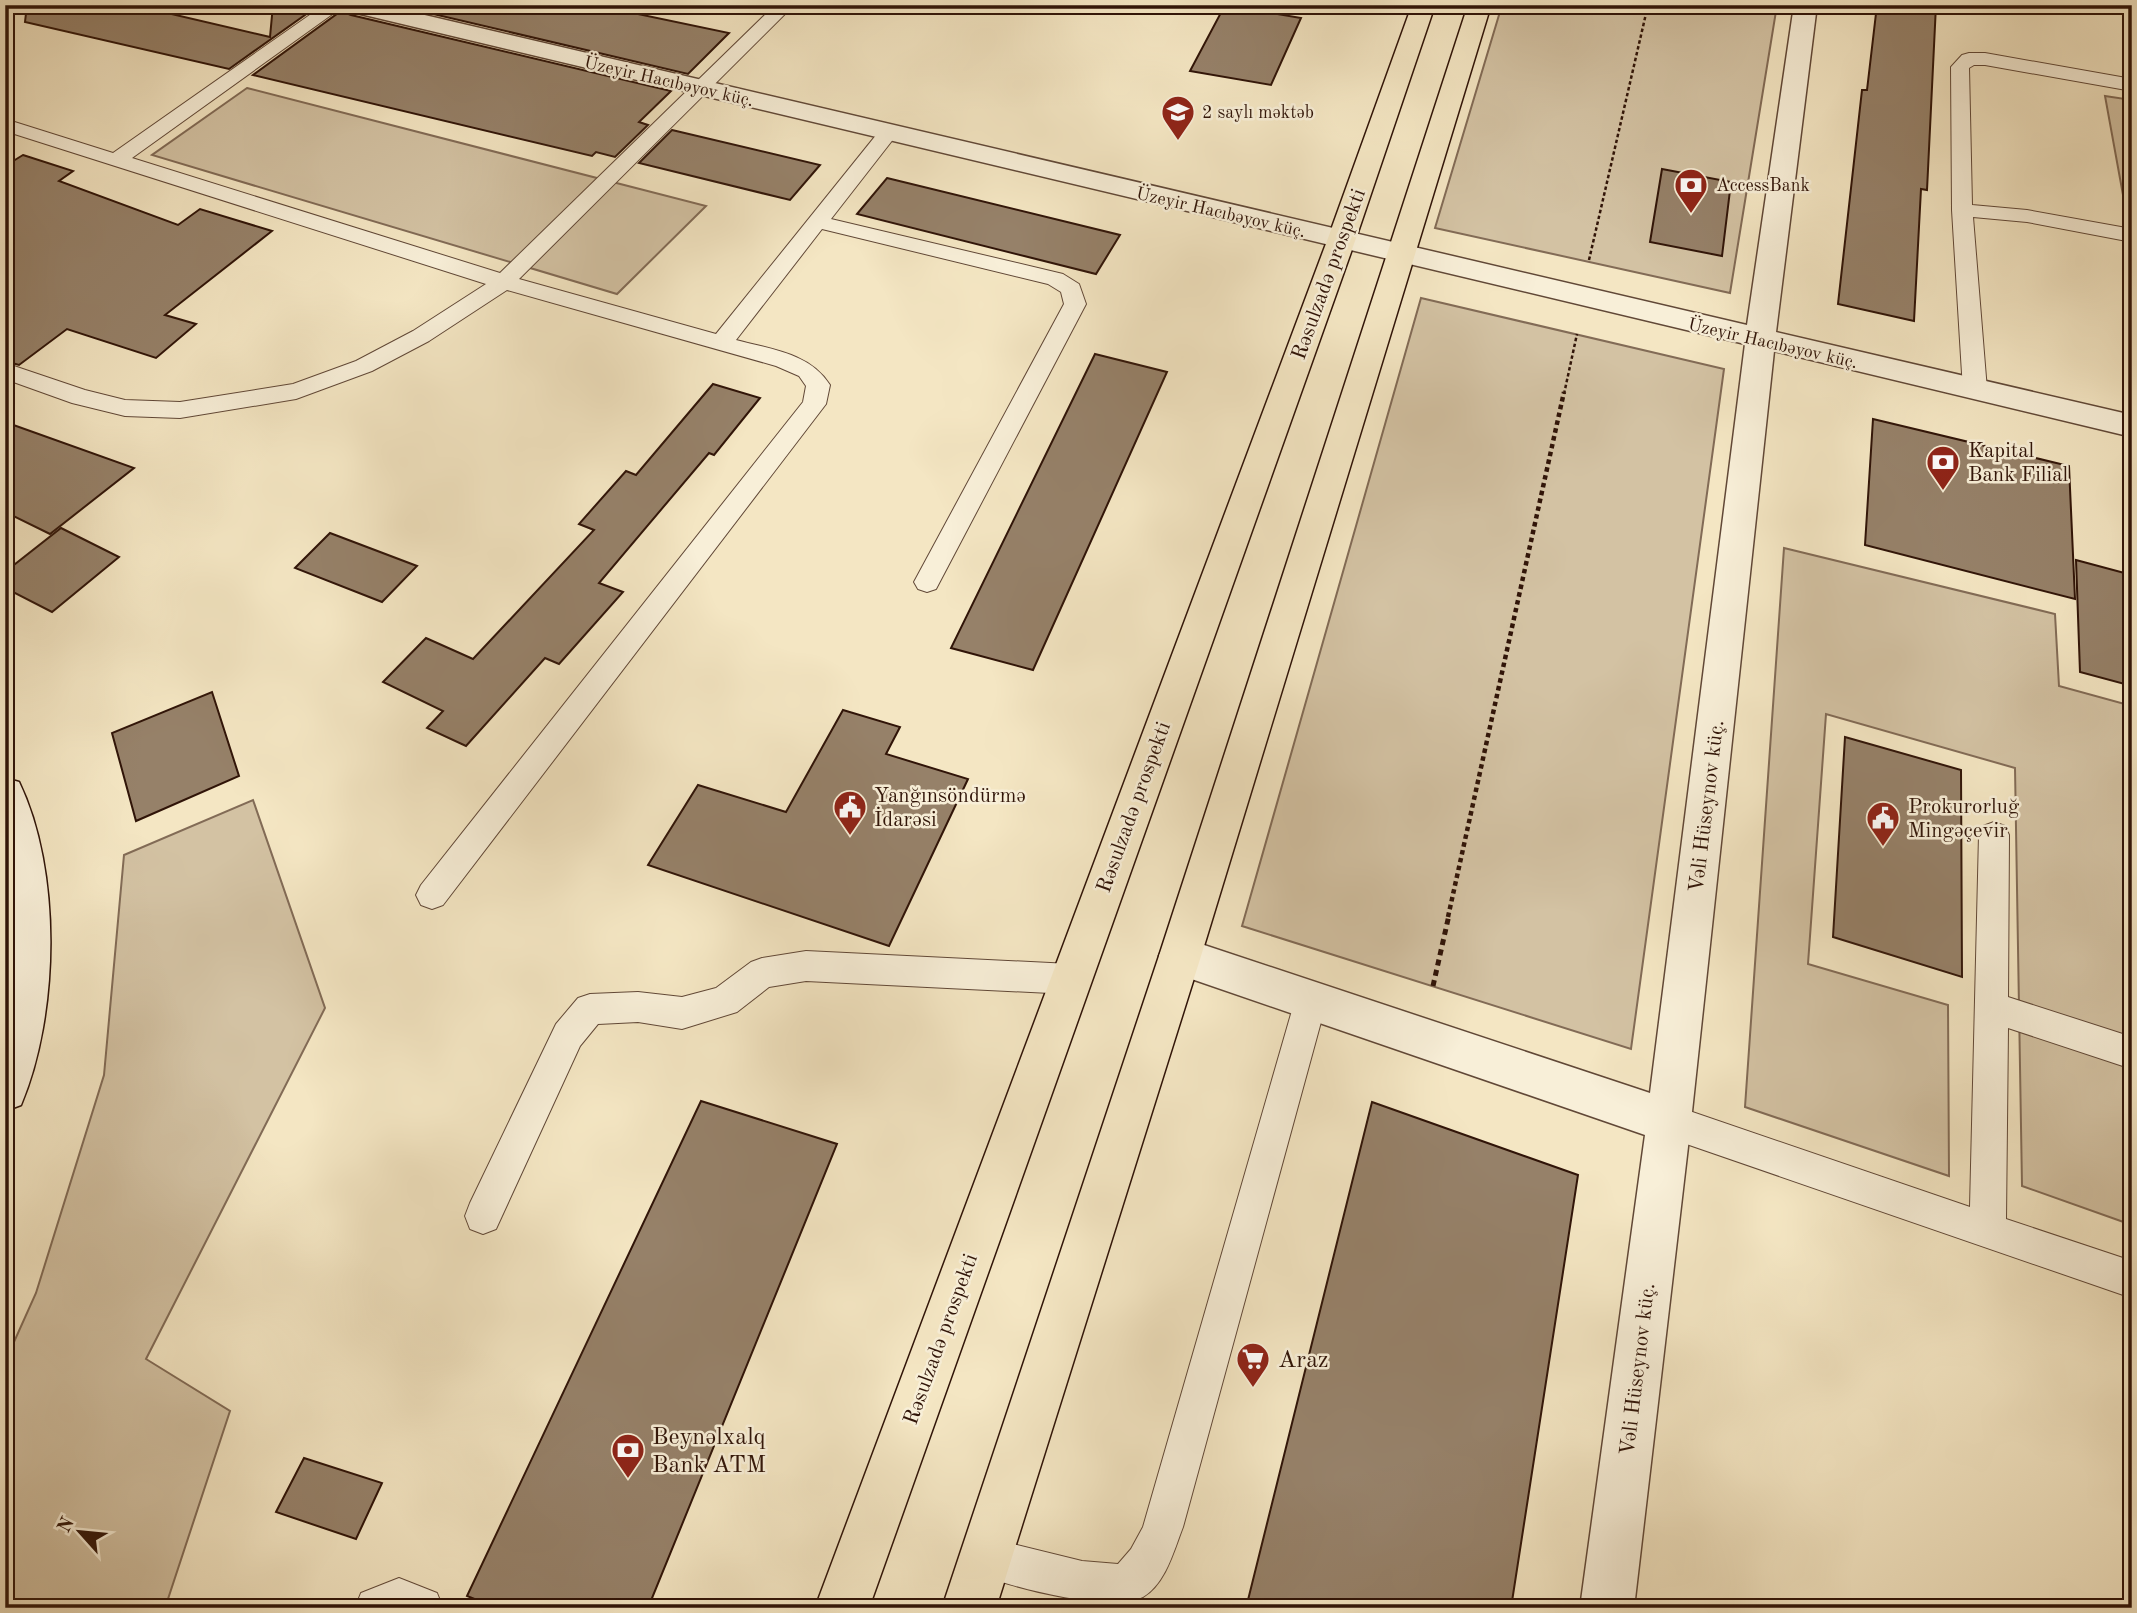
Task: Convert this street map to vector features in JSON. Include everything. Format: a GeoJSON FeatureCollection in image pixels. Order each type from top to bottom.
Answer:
{"type":"FeatureCollection","features":[{"type":"Feature","properties":{"kind":"main road","name":"Rəsulzadə prospekti"},"geometry":{"type":"LineString","coordinates":[[842,1608],[1341,241],[1424,5]]}},
{"type":"Feature","properties":{"kind":"main road"},"geometry":{"type":"LineString","coordinates":[[969,1608],[1180,956],[1480,5]]}},
{"type":"Feature","properties":{"kind":"street","name":"Üzeyir Hacıbəyov küç."},"geometry":{"type":"LineString","coordinates":[[352,5],[2132,426]]}},
{"type":"Feature","properties":{"kind":"street","name":"Vəli Hüseynov küç."},"geometry":{"type":"LineString","coordinates":[[1607,1608],[1669,1121],[1760,340],[1806,5]]}},
{"type":"Feature","properties":{"kind":"street"},"geometry":{"type":"LineString","coordinates":[[5,1090],[14,1059],[26,975],[29,925],[24,864],[8,815]]}},
{"type":"Feature","properties":{"kind":"street"},"geometry":{"type":"LineString","coordinates":[[1180,956],[1669,1121]]}},
{"type":"Feature","properties":{"kind":"lane"},"geometry":{"type":"LineString","coordinates":[[116,160],[335,5]]}},
{"type":"Feature","properties":{"kind":"lane"},"geometry":{"type":"LineString","coordinates":[[5,370],[80,397],[125,408],[180,410],[296,391],[365,366],[421,336],[504,282],[785,5]]}},
{"type":"Feature","properties":{"kind":"lane"},"geometry":{"type":"LineString","coordinates":[[1975,390],[1962,210],[1960,67],[1969,59],[1985,59],[2132,85]]}},
{"type":"Feature","properties":{"kind":"lane"},"geometry":{"type":"LineString","coordinates":[[5,125],[504,282],[784,361],[807,371],[818,385],[814,404],[432,895]]}},
{"type":"Feature","properties":{"kind":"lane"},"geometry":{"type":"LineString","coordinates":[[721,343],[888,133]]}},
{"type":"Feature","properties":{"kind":"lane"},"geometry":{"type":"LineString","coordinates":[[1962,210],[2027,216],[2132,236]]}},
{"type":"Feature","properties":{"kind":"lane"},"geometry":{"type":"LineString","coordinates":[[818,222],[1055,279],[1071,289],[1075,304],[927,582]]}},
{"type":"Feature","properties":{"kind":"lane"},"geometry":{"type":"LineString","coordinates":[[1988,1229],[1994,835]]}},
{"type":"Feature","properties":{"kind":"lane"},"geometry":{"type":"LineString","coordinates":[[483,1216],[568,1034],[590,1009],[638,1007],[682,1013],[725,1001],[762,973],[806,966],[1070,979]]}},
{"type":"Feature","properties":{"kind":"lane"},"geometry":{"type":"LineString","coordinates":[[985,1557],[1103,1587],[1128,1583],[1150,1559],[1163,1527],[1311,1000]]}},
{"type":"Feature","properties":{"kind":"lane"},"geometry":{"type":"LineString","coordinates":[[1992,1007],[2132,1054]]}},
{"type":"Feature","properties":{"kind":"lane"},"geometry":{"type":"LineString","coordinates":[[1669,1121],[2132,1280]]}},
{"type":"Feature","properties":{"kind":"lane"},"geometry":{"type":"LineString","coordinates":[[376,1608],[399,1599],[422,1608]]}},
{"type":"Feature","properties":{"kind":"path"},"geometry":{"type":"LineString","coordinates":[[1589,262],[1648,5]]}},
{"type":"Feature","properties":{"kind":"path"},"geometry":{"type":"LineString","coordinates":[[1433,986],[1577,334]]}},
{"type":"Feature","properties":{"kind":"shaded area"},"geometry":{"type":"Polygon","coordinates":[[[1502,5],[1777,5],[1730,293],[1435,228],[1502,5]]]}},
{"type":"Feature","properties":{"kind":"shaded area"},"geometry":{"type":"Polygon","coordinates":[[[247,88],[706,206],[617,294],[152,155],[247,88]]]}},
{"type":"Feature","properties":{"kind":"shaded area"},"geometry":{"type":"Polygon","coordinates":[[[2105,96],[2132,100],[2132,218],[2127,217],[2105,96]]]}},
{"type":"Feature","properties":{"kind":"shaded area"},"geometry":{"type":"Polygon","coordinates":[[[1421,298],[1724,369],[1631,1049],[1242,926],[1421,298]]]}},
{"type":"Feature","properties":{"kind":"shaded area"},"geometry":{"type":"Polygon","coordinates":[[[1784,548],[2055,614],[2059,686],[2132,706],[2132,1225],[2022,1186],[2015,768],[1826,714],[1808,964],[1948,1005],[1949,1176],[1745,1107],[1784,548]]]}},
{"type":"Feature","properties":{"kind":"shaded area"},"geometry":{"type":"Polygon","coordinates":[[[253,800],[325,1008],[146,1359],[230,1411],[165,1608],[5,1608],[5,1362],[36,1293],[104,1075],[124,855],[253,800]]]}},
{"type":"Feature","properties":{"kind":"building"},"geometry":{"type":"Polygon","coordinates":[[[27,5],[133,5],[270,37],[273,5],[319,5],[229,69],[25,22],[27,5]]]}},
{"type":"Feature","properties":{"kind":"building"},"geometry":{"type":"Polygon","coordinates":[[[395,5],[595,5],[729,33],[688,74],[395,5]]]}},
{"type":"Feature","properties":{"kind":"building"},"geometry":{"type":"Polygon","coordinates":[[[1225,5],[1301,18],[1271,85],[1190,71],[1225,5]]]}},
{"type":"Feature","properties":{"kind":"building"},"geometry":{"type":"Polygon","coordinates":[[[1877,5],[1936,5],[1927,190],[1921,189],[1914,321],[1838,304],[1862,90],[1867,90],[1877,5]]]}},
{"type":"Feature","properties":{"kind":"building"},"geometry":{"type":"Polygon","coordinates":[[[341,11],[671,91],[639,122],[648,125],[615,157],[596,152],[592,156],[253,75],[341,11]]]}},
{"type":"Feature","properties":{"kind":"building"},"geometry":{"type":"Polygon","coordinates":[[[672,130],[820,165],[790,200],[639,163],[672,130]]]}},
{"type":"Feature","properties":{"kind":"building"},"geometry":{"type":"Polygon","coordinates":[[[23,155],[73,171],[59,181],[178,225],[200,209],[272,231],[165,315],[196,324],[156,358],[67,329],[19,365],[5,361],[5,161],[10,163],[23,155]]]}},
{"type":"Feature","properties":{"kind":"building"},"geometry":{"type":"Polygon","coordinates":[[[1662,169],[1731,182],[1722,256],[1650,242],[1662,169]]]}},
{"type":"Feature","properties":{"kind":"building"},"geometry":{"type":"Polygon","coordinates":[[[887,178],[1120,235],[1096,274],[857,214],[887,178]]]}},
{"type":"Feature","properties":{"kind":"building"},"geometry":{"type":"Polygon","coordinates":[[[1095,354],[1167,372],[1033,670],[951,648],[1095,354]]]}},
{"type":"Feature","properties":{"kind":"building"},"geometry":{"type":"Polygon","coordinates":[[[713,384],[760,398],[714,455],[709,453],[599,583],[623,592],[559,664],[545,658],[466,746],[427,728],[443,711],[383,682],[426,638],[473,659],[594,530],[579,524],[626,471],[636,475],[713,384]]]}},
{"type":"Feature","properties":{"kind":"building"},"geometry":{"type":"Polygon","coordinates":[[[1873,419],[2069,466],[2075,599],[1865,545],[1873,419]]]}},
{"type":"Feature","properties":{"kind":"building"},"geometry":{"type":"Polygon","coordinates":[[[5,422],[134,468],[50,534],[5,512],[5,422]]]}},
{"type":"Feature","properties":{"kind":"building"},"geometry":{"type":"Polygon","coordinates":[[[61,528],[119,557],[52,612],[5,588],[5,572],[61,528]]]}},
{"type":"Feature","properties":{"kind":"building"},"geometry":{"type":"Polygon","coordinates":[[[330,533],[417,566],[382,602],[295,568],[330,533]]]}},
{"type":"Feature","properties":{"kind":"building"},"geometry":{"type":"Polygon","coordinates":[[[2076,560],[2132,575],[2132,686],[2080,672],[2076,560]]]}},
{"type":"Feature","properties":{"kind":"building"},"geometry":{"type":"Polygon","coordinates":[[[212,692],[239,776],[136,821],[112,733],[212,692]]]}},
{"type":"Feature","properties":{"kind":"building"},"geometry":{"type":"Polygon","coordinates":[[[843,710],[900,727],[886,754],[968,779],[889,946],[648,865],[698,785],[786,812],[843,710]]]}},
{"type":"Feature","properties":{"kind":"building"},"geometry":{"type":"Polygon","coordinates":[[[1845,737],[1961,770],[1962,977],[1833,937],[1845,737]]]}},
{"type":"Feature","properties":{"kind":"building"},"geometry":{"type":"Polygon","coordinates":[[[701,1101],[837,1144],[648,1608],[497,1608],[467,1596],[701,1101]]]}},
{"type":"Feature","properties":{"kind":"building"},"geometry":{"type":"Polygon","coordinates":[[[1372,1102],[1578,1175],[1511,1608],[1246,1608],[1372,1102]]]}},
{"type":"Feature","properties":{"kind":"building"},"geometry":{"type":"Polygon","coordinates":[[[304,1458],[382,1483],[356,1539],[276,1512],[304,1458]]]}},
{"type":"Feature","properties":{"kind":"place","name":"2 saylı məktəb"},"geometry":{"type":"Point","coordinates":[1178,142]}},
{"type":"Feature","properties":{"kind":"place","name":"AccessBank"},"geometry":{"type":"Point","coordinates":[1691,215]}},
{"type":"Feature","properties":{"kind":"place","name":"Kapital Bank Filial"},"geometry":{"type":"Point","coordinates":[1943,492]}},
{"type":"Feature","properties":{"kind":"place","name":"Yanğınsöndürmə İdarəsi"},"geometry":{"type":"Point","coordinates":[850,837]}},
{"type":"Feature","properties":{"kind":"place","name":"Prokurorluğ Mingəçevir"},"geometry":{"type":"Point","coordinates":[1883,848]}},
{"type":"Feature","properties":{"kind":"place","name":"Araz"},"geometry":{"type":"Point","coordinates":[1253,1389]}},
{"type":"Feature","properties":{"kind":"place","name":"Beynəlxalq Bank ATM"},"geometry":{"type":"Point","coordinates":[628,1480]}}]}
